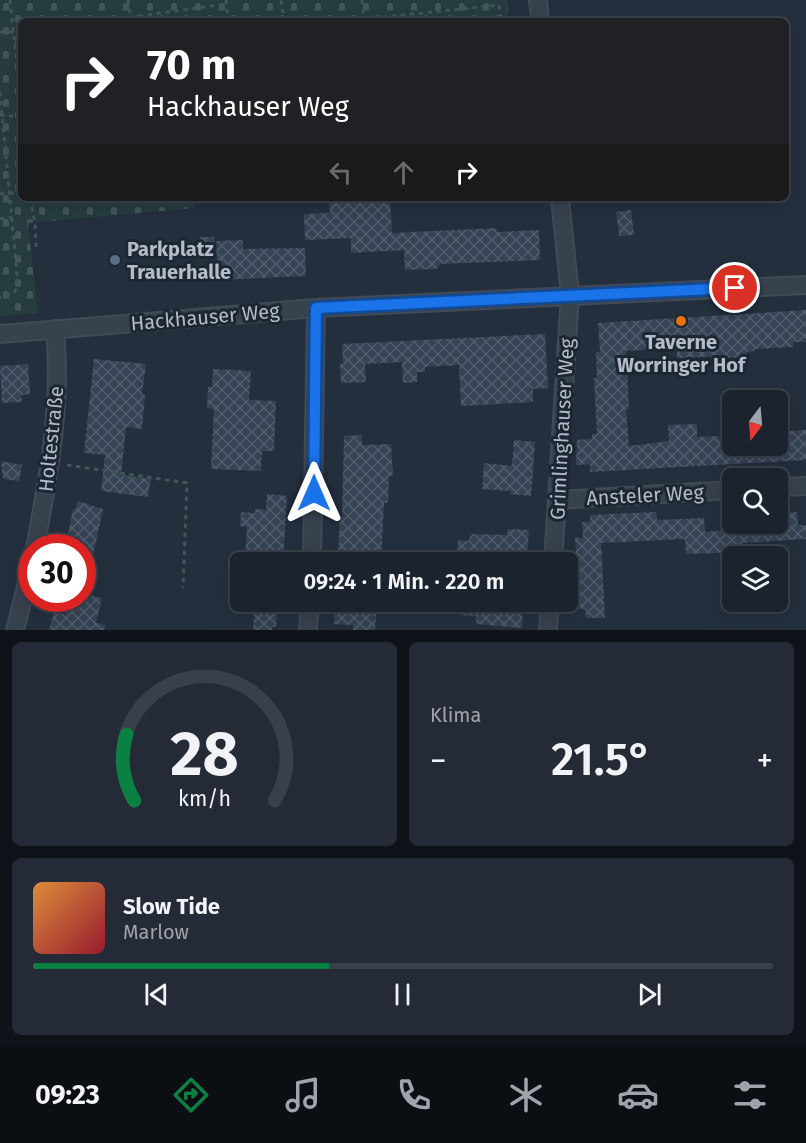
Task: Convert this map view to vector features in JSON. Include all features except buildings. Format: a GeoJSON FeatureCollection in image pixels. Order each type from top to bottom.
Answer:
{"type":"FeatureCollection","features":[{"type":"Feature","properties":{"kind":"street"},"geometry":{"type":"LineString","coordinates":[[538,0],[540,18]]}},
{"type":"Feature","properties":{"kind":"street","name":"Grimlinghauser Weg"},"geometry":{"type":"LineString","coordinates":[[554,552],[570,295],[560,201]]}},
{"type":"Feature","properties":{"kind":"street","name":"Hackhauser Weg"},"geometry":{"type":"LineString","coordinates":[[0,334],[316,308],[806,285]]}},
{"type":"Feature","properties":{"kind":"street"},"geometry":{"type":"LineString","coordinates":[[312,552],[316,308]]}},
{"type":"Feature","properties":{"kind":"street","name":"Holtestraße"},"geometry":{"type":"LineString","coordinates":[[37,534],[50,463],[58,366],[55,329]]}},
{"type":"Feature","properties":{"kind":"street"},"geometry":{"type":"LineString","coordinates":[[788,487],[806,486]]}},
{"type":"Feature","properties":{"kind":"street","name":"Ansteler Weg"},"geometry":{"type":"LineString","coordinates":[[558,500],[722,491]]}},
{"type":"Feature","properties":{"kind":"street"},"geometry":{"type":"LineString","coordinates":[[15,630],[20,612]]}},
{"type":"Feature","properties":{"kind":"street"},"geometry":{"type":"LineString","coordinates":[[308,630],[309,612]]}},
{"type":"Feature","properties":{"kind":"street"},"geometry":{"type":"LineString","coordinates":[[548,630],[549,612]]}},
{"type":"Feature","properties":{"kind":"path"},"geometry":{"type":"LineString","coordinates":[[10,0],[18,65]]}},
{"type":"Feature","properties":{"kind":"path"},"geometry":{"type":"LineString","coordinates":[[128,0],[131,18]]}},
{"type":"Feature","properties":{"kind":"path"},"geometry":{"type":"LineString","coordinates":[[281,0],[284,18]]}},
{"type":"Feature","properties":{"kind":"path"},"geometry":{"type":"LineString","coordinates":[[362,0],[365,18]]}},
{"type":"Feature","properties":{"kind":"path"},"geometry":{"type":"LineString","coordinates":[[137,18],[226,2],[228,18]]}},
{"type":"Feature","properties":{"kind":"path"},"geometry":{"type":"LineString","coordinates":[[380,18],[499,2],[501,18]]}},
{"type":"Feature","properties":{"kind":"path"},"geometry":{"type":"LineString","coordinates":[[0,32],[18,32]]}},
{"type":"Feature","properties":{"kind":"path"},"geometry":{"type":"LineString","coordinates":[[0,92],[18,285],[14,293],[0,297]]}},
{"type":"Feature","properties":{"kind":"path"},"geometry":{"type":"LineString","coordinates":[[1,115],[18,117]]}},
{"type":"Feature","properties":{"kind":"path"},"geometry":{"type":"LineString","coordinates":[[0,194],[18,192]]}},
{"type":"Feature","properties":{"kind":"path"},"geometry":{"type":"LineString","coordinates":[[31,201],[35,223],[36,248]]}},
{"type":"Feature","properties":{"kind":"path"},"geometry":{"type":"LineString","coordinates":[[0,219],[12,217]]}},
{"type":"Feature","properties":{"kind":"path"},"geometry":{"type":"LineString","coordinates":[[50,463],[187,483],[183,588]]}},
{"type":"Feature","properties":{"kind":"green space"},"geometry":{"type":"Polygon","coordinates":[[[0,0],[507,0],[509,18],[18,18],[18,201],[194,201],[195,208],[28,223],[38,313],[0,316],[0,0]]]}},
{"type":"Feature","properties":{"kind":"place","name":"Parkplatz Trauerhalle"},"geometry":{"type":"Point","coordinates":[115,260]}},
{"type":"Feature","properties":{"kind":"place","name":"Taverne Worringer Hof"},"geometry":{"type":"Point","coordinates":[681,321]}},
{"type":"Feature","properties":{"kind":"route"},"geometry":{"type":"LineString","coordinates":[[314,493],[316,308],[735,288]]}}]}
